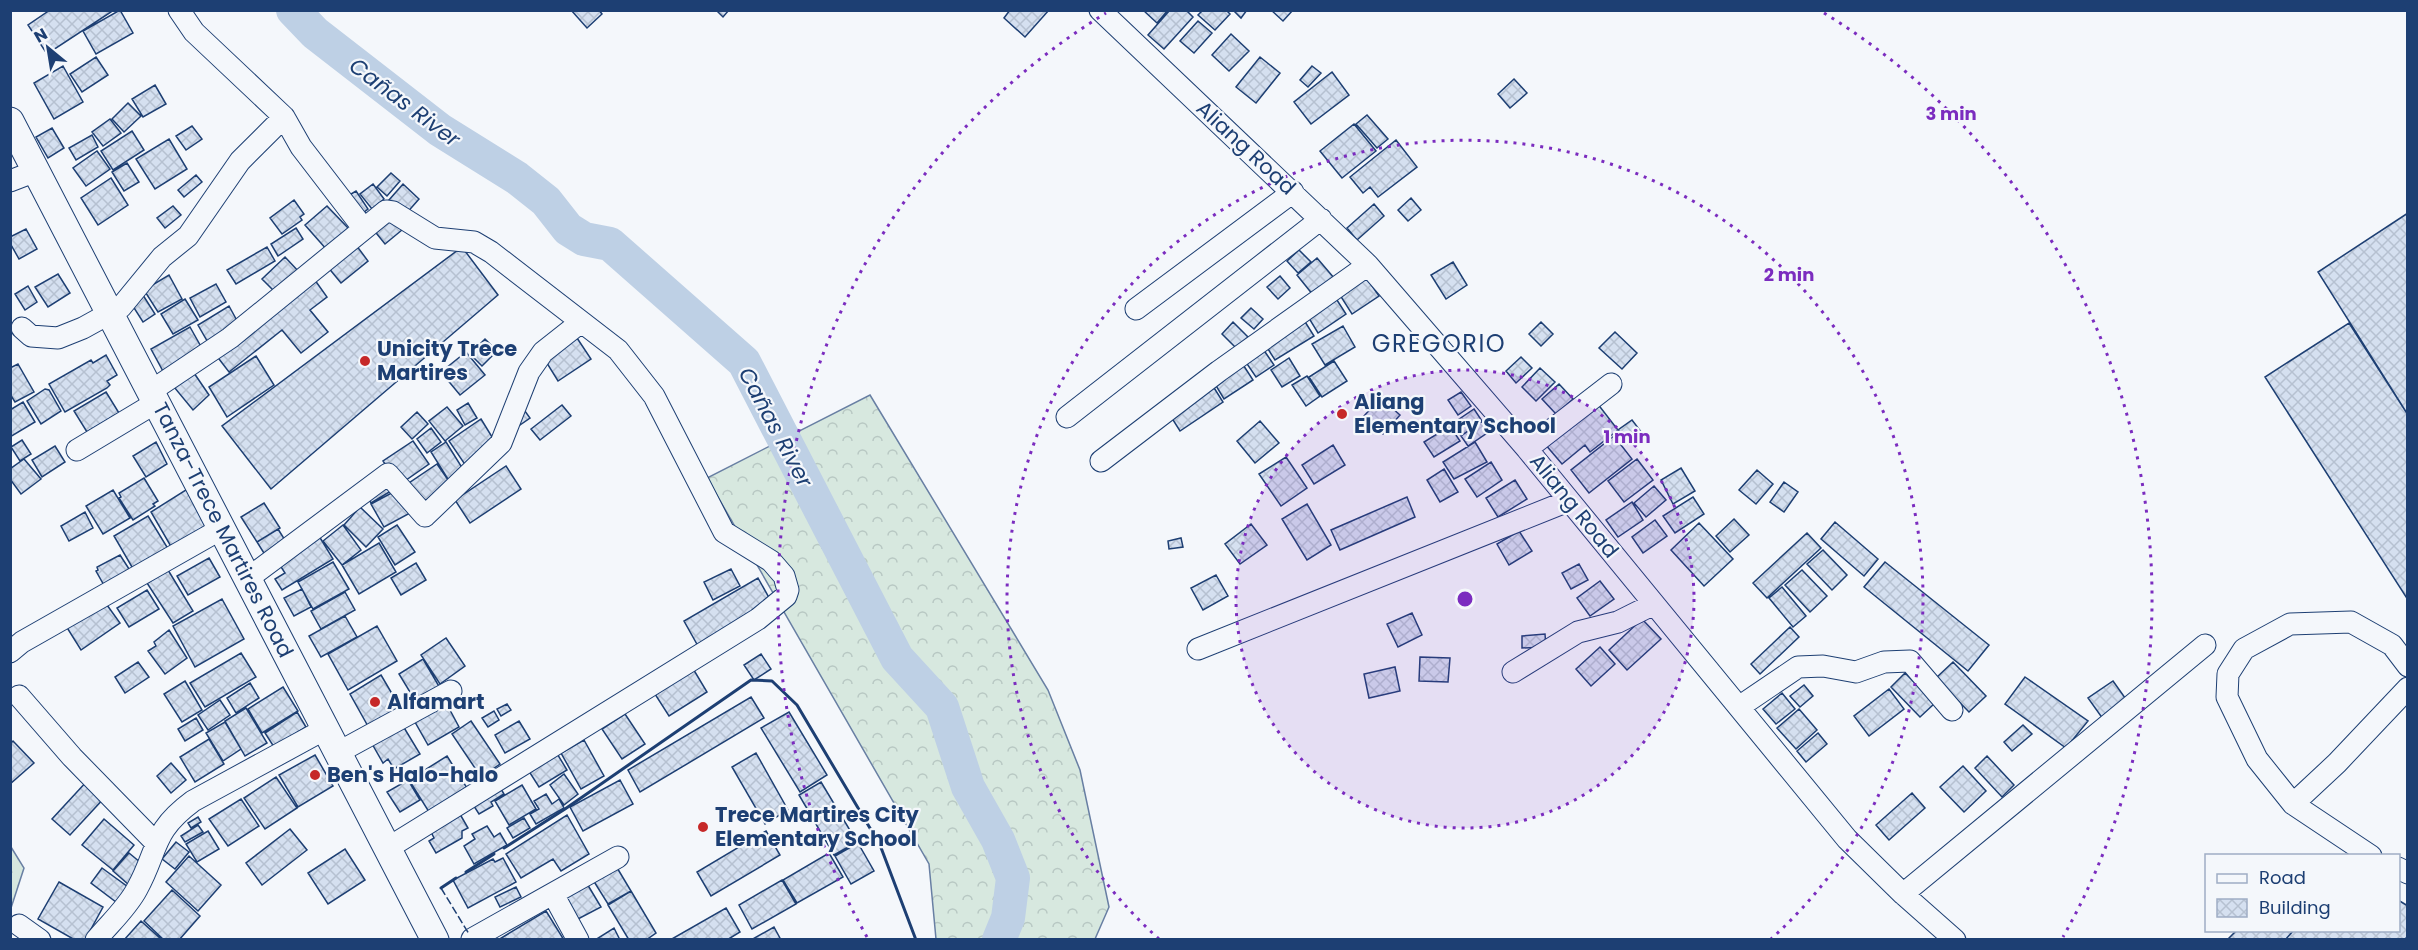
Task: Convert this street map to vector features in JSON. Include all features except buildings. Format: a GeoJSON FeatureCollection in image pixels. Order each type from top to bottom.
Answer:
{"type":"FeatureCollection","features":[{"type":"Feature","properties":{"kind":"main road","name":"Tanza-Trece Martires Road"},"geometry":{"type":"LineString","coordinates":[[10,121],[435,939]]}},
{"type":"Feature","properties":{"kind":"street"},"geometry":{"type":"LineString","coordinates":[[179,10],[194,32],[284,117],[301,147],[364,229]]}},
{"type":"Feature","properties":{"kind":"street","name":"Aliang Road"},"geometry":{"type":"LineString","coordinates":[[1111,14],[1368,265],[1527,449],[1847,839],[1903,894],[1955,939]]}},
{"type":"Feature","properties":{"kind":"street"},"geometry":{"type":"LineString","coordinates":[[22,328],[31,336],[58,338],[121,307],[162,257],[189,236],[240,161],[284,117]]}},
{"type":"Feature","properties":{"kind":"street"},"geometry":{"type":"LineString","coordinates":[[10,181],[36,171]]}},
{"type":"Feature","properties":{"kind":"street"},"geometry":{"type":"LineString","coordinates":[[1136,309],[1293,192]]}},
{"type":"Feature","properties":{"kind":"street"},"geometry":{"type":"LineString","coordinates":[[77,450],[154,397],[386,211],[393,212],[435,238],[474,242],[618,350],[654,396],[724,532],[771,561],[784,576],[788,590],[782,600],[758,619],[388,848]]}},
{"type":"Feature","properties":{"kind":"street"},"geometry":{"type":"LineString","coordinates":[[1067,417],[1321,219]]}},
{"type":"Feature","properties":{"kind":"street"},"geometry":{"type":"LineString","coordinates":[[1101,461],[1219,371],[1368,265]]}},
{"type":"Feature","properties":{"kind":"street"},"geometry":{"type":"LineString","coordinates":[[248,579],[388,474],[425,516],[501,443],[529,372],[543,352],[581,322]]}},
{"type":"Feature","properties":{"kind":"street"},"geometry":{"type":"LineString","coordinates":[[1527,449],[1611,384]]}},
{"type":"Feature","properties":{"kind":"street"},"geometry":{"type":"LineString","coordinates":[[1198,649],[1568,501]]}},
{"type":"Feature","properties":{"kind":"street"},"geometry":{"type":"LineString","coordinates":[[10,652],[22,642],[221,529]]}},
{"type":"Feature","properties":{"kind":"street"},"geometry":{"type":"LineString","coordinates":[[1512,672],[1578,632],[1618,622],[1654,604]]}},
{"type":"Feature","properties":{"kind":"street"},"geometry":{"type":"LineString","coordinates":[[2369,854],[2293,804],[2257,759],[2227,697],[2228,674],[2244,649],[2290,624],[2351,622],[2392,645],[2408,666]]}},
{"type":"Feature","properties":{"kind":"street"},"geometry":{"type":"LineString","coordinates":[[1903,894],[2205,645]]}},
{"type":"Feature","properties":{"kind":"street"},"geometry":{"type":"LineString","coordinates":[[1739,707],[1798,667],[1823,666],[1856,672],[1884,662],[1910,661],[1952,710]]}},
{"type":"Feature","properties":{"kind":"street"},"geometry":{"type":"LineString","coordinates":[[2293,804],[2337,763],[2408,688]]}},
{"type":"Feature","properties":{"kind":"street"},"geometry":{"type":"LineString","coordinates":[[96,939],[137,889],[155,842],[167,824],[193,801],[451,691]]}},
{"type":"Feature","properties":{"kind":"street"},"geometry":{"type":"LineString","coordinates":[[20,696],[72,757],[155,842]]}},
{"type":"Feature","properties":{"kind":"street"},"geometry":{"type":"LineString","coordinates":[[472,939],[618,857]]}},
{"type":"Feature","properties":{"kind":"street"},"geometry":{"type":"LineString","coordinates":[[553,894],[578,939]]}},
{"type":"Feature","properties":{"kind":"street"},"geometry":{"type":"LineString","coordinates":[[19,925],[40,939]]}},
{"type":"Feature","properties":{"kind":"green space"},"geometry":{"type":"Polygon","coordinates":[[[870,395],[1048,690],[1080,770],[1109,907],[1095,939],[936,939],[929,864],[707,478],[870,395]]]}},
{"type":"Feature","properties":{"kind":"green space"},"geometry":{"type":"Polygon","coordinates":[[[11,847],[24,868],[11,908],[11,847]]]}},
{"type":"Feature","properties":{"kind":"waterway","name":"Cañas River"},"geometry":{"type":"LineString","coordinates":[[293,10],[315,33],[440,130],[517,178],[546,201],[568,229],[584,239],[610,244],[744,362],[897,658],[942,707],[968,787],[998,840],[1013,878],[1008,918],[999,940]]}},
{"type":"Feature","properties":{"kind":"fence"},"geometry":{"type":"LineString","coordinates":[[441,888],[469,934]]}},
{"type":"Feature","properties":{"kind":"wall"},"geometry":{"type":"LineString","coordinates":[[504,848],[565,809],[751,680],[772,681],[797,705],[880,845],[916,940]]}},
{"type":"Feature","properties":{"kind":"wall"},"geometry":{"type":"LineString","coordinates":[[466,872],[494,854]]}},
{"type":"Feature","properties":{"kind":"wall"},"geometry":{"type":"LineString","coordinates":[[441,888],[456,878]]}},
{"type":"Feature","properties":{"kind":"place","name":"Unicity Trece Martires"},"geometry":{"type":"Point","coordinates":[365,361]}},
{"type":"Feature","properties":{"kind":"place","name":"Aliang Elementary School"},"geometry":{"type":"Point","coordinates":[1342,414]}},
{"type":"Feature","properties":{"kind":"place","name":"Alfamart"},"geometry":{"type":"Point","coordinates":[375,702]}},
{"type":"Feature","properties":{"kind":"place","name":"Ben's Halo-halo"},"geometry":{"type":"Point","coordinates":[315,775]}},
{"type":"Feature","properties":{"kind":"place","name":"Trece Martires City Elementary School"},"geometry":{"type":"Point","coordinates":[703,827]}},
{"type":"Feature","properties":{"kind":"district","name":"GREGORIO"},"geometry":{"type":"Point","coordinates":[1439,344]}}]}
